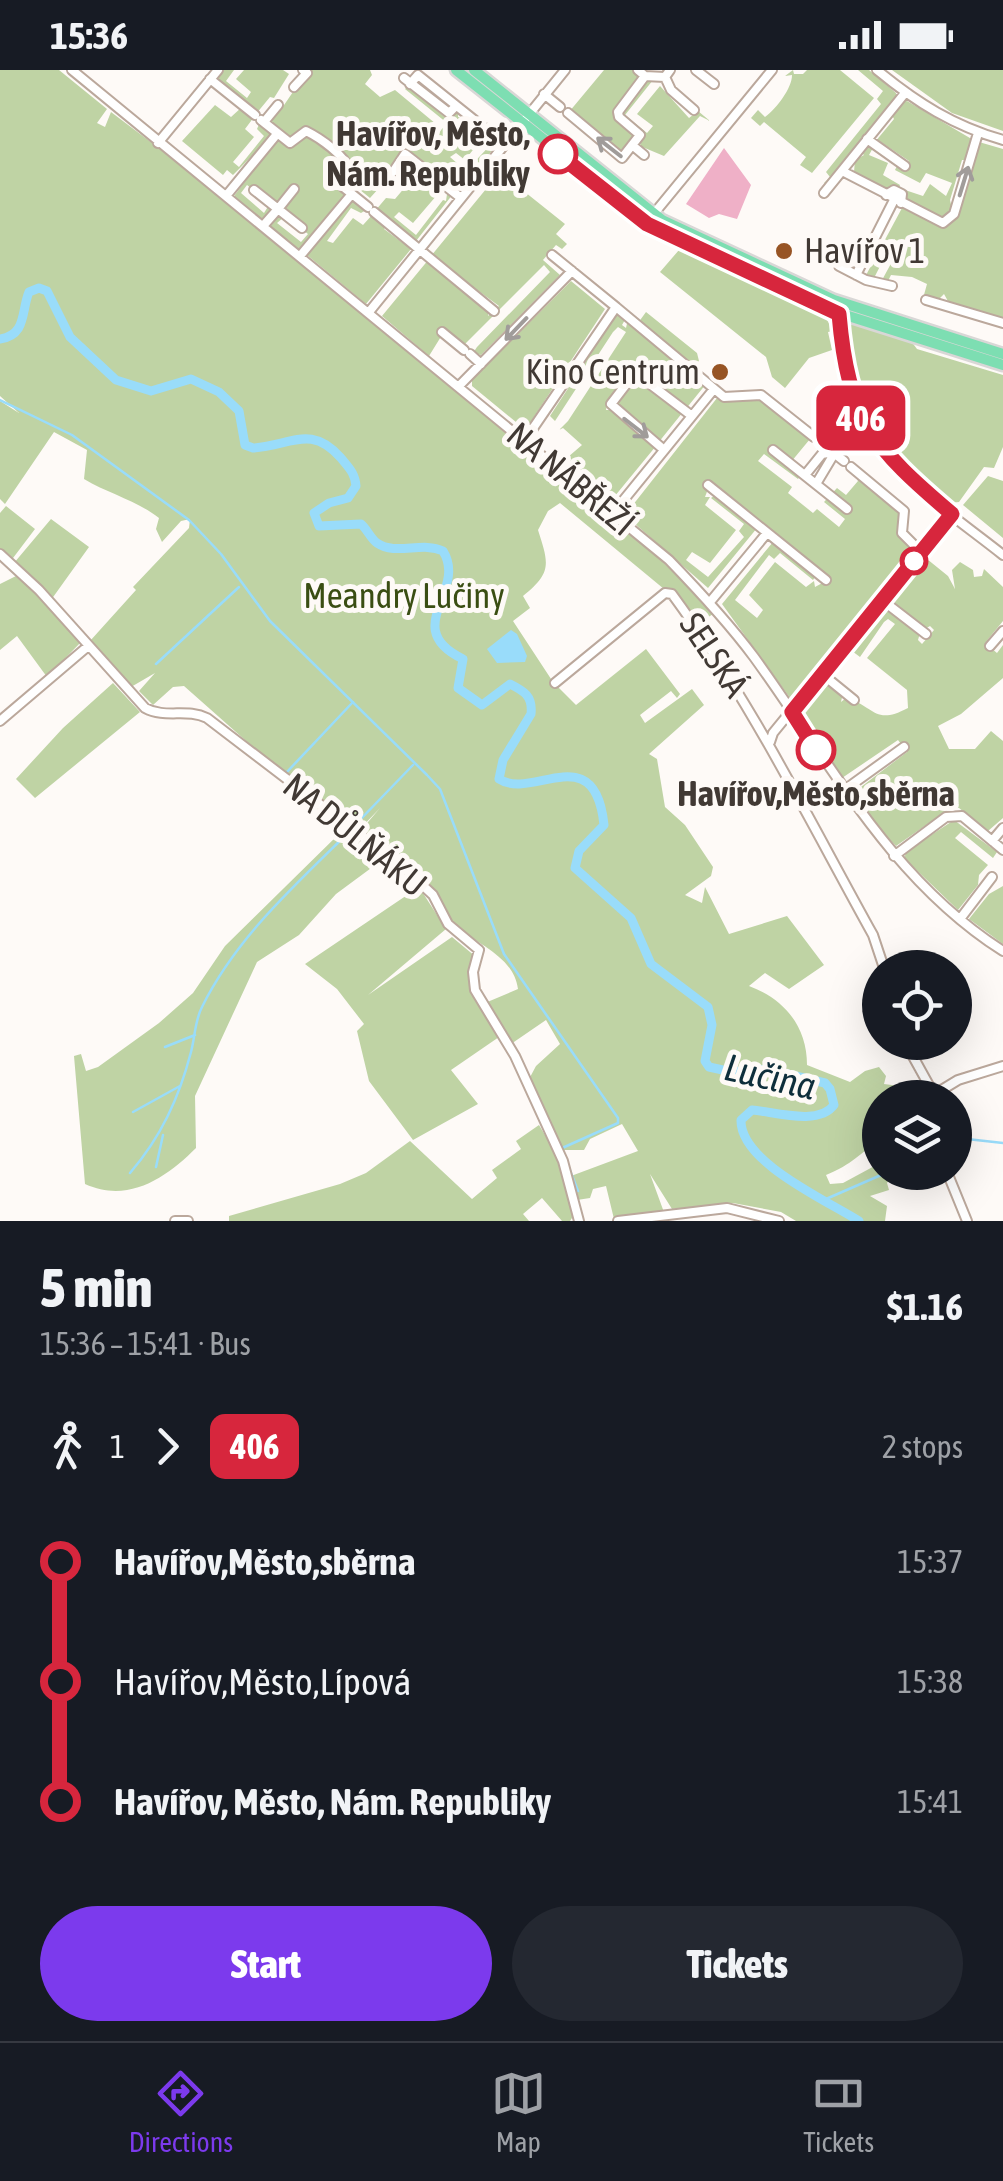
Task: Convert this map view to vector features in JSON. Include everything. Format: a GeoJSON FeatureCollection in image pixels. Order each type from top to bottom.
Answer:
{"type":"FeatureCollection","features":[{"type":"Feature","properties":{"kind":"main road"},"geometry":{"type":"LineString","coordinates":[[456,70],[525,119],[650,219],[839,314],[1003,365]]}},
{"type":"Feature","properties":{"kind":"main road"},"geometry":{"type":"LineString","coordinates":[[474,70],[525,119]]}},
{"type":"Feature","properties":{"kind":"main road"},"geometry":{"type":"LineString","coordinates":[[650,219],[834,300],[1003,354]]}},
{"type":"Feature","properties":{"kind":"main road"},"geometry":{"type":"LineString","coordinates":[[834,300],[839,314]]}},
{"type":"Feature","properties":{"kind":"street","name":"NA NÁBŘEŽÍ"},"geometry":{"type":"LineString","coordinates":[[72,70],[669,560],[710,602],[792,712],[843,791],[894,856],[960,920],[1003,951]]}},
{"type":"Feature","properties":{"kind":"street"},"geometry":{"type":"LineString","coordinates":[[158,142],[218,70]]}},
{"type":"Feature","properties":{"kind":"street"},"geometry":{"type":"LineString","coordinates":[[369,312],[500,141],[525,119],[565,70]]}},
{"type":"Feature","properties":{"kind":"street"},"geometry":{"type":"LineString","coordinates":[[696,70],[714,84]]}},
{"type":"Feature","properties":{"kind":"street"},"geometry":{"type":"LineString","coordinates":[[650,219],[772,70]]}},
{"type":"Feature","properties":{"kind":"street"},"geometry":{"type":"LineString","coordinates":[[877,70],[904,93],[951,122],[1003,140]]}},
{"type":"Feature","properties":{"kind":"street"},"geometry":{"type":"LineString","coordinates":[[294,87],[305,71]]}},
{"type":"Feature","properties":{"kind":"street"},"geometry":{"type":"LineString","coordinates":[[568,114],[622,158],[640,135],[618,114],[642,73],[667,73],[671,90],[694,110]]}},
{"type":"Feature","properties":{"kind":"street"},"geometry":{"type":"LineString","coordinates":[[407,81],[418,76],[488,131]]}},
{"type":"Feature","properties":{"kind":"street"},"geometry":{"type":"LineString","coordinates":[[210,79],[290,143],[306,131],[318,138],[347,162],[349,170],[340,183],[351,195],[494,311]]}},
{"type":"Feature","properties":{"kind":"street"},"geometry":{"type":"LineString","coordinates":[[824,193],[904,93]]}},
{"type":"Feature","properties":{"kind":"street"},"geometry":{"type":"LineString","coordinates":[[544,94],[560,106]]}},
{"type":"Feature","properties":{"kind":"street"},"geometry":{"type":"LineString","coordinates":[[260,120],[278,106]]}},
{"type":"Feature","properties":{"kind":"street"},"geometry":{"type":"LineString","coordinates":[[720,133],[726,142]]}},
{"type":"Feature","properties":{"kind":"street"},"geometry":{"type":"LineString","coordinates":[[842,171],[943,223],[954,214],[978,133]]}},
{"type":"Feature","properties":{"kind":"street"},"geometry":{"type":"LineString","coordinates":[[226,196],[277,134]]}},
{"type":"Feature","properties":{"kind":"street"},"geometry":{"type":"LineString","coordinates":[[867,139],[906,166]]}},
{"type":"Feature","properties":{"kind":"street"},"geometry":{"type":"LineString","coordinates":[[632,146],[644,155]]}},
{"type":"Feature","properties":{"kind":"street"},"geometry":{"type":"LineString","coordinates":[[393,172],[406,154],[460,198]]}},
{"type":"Feature","properties":{"kind":"street"},"geometry":{"type":"LineString","coordinates":[[263,226],[294,189]]}},
{"type":"Feature","properties":{"kind":"street"},"geometry":{"type":"LineString","coordinates":[[254,190],[302,228]]}},
{"type":"Feature","properties":{"kind":"street"},"geometry":{"type":"LineString","coordinates":[[300,256],[351,195]]}},
{"type":"Feature","properties":{"kind":"street"},"geometry":{"type":"LineString","coordinates":[[856,274],[894,199]]}},
{"type":"Feature","properties":{"kind":"street"},"geometry":{"type":"LineString","coordinates":[[552,254],[728,399],[762,395],[834,452],[904,510],[902,533],[921,552]]}},
{"type":"Feature","properties":{"kind":"street"},"geometry":{"type":"LineString","coordinates":[[840,266],[892,286]]}},
{"type":"Feature","properties":{"kind":"street"},"geometry":{"type":"LineString","coordinates":[[459,386],[572,271]]}},
{"type":"Feature","properties":{"kind":"street"},"geometry":{"type":"LineString","coordinates":[[926,300],[1003,323]]}},
{"type":"Feature","properties":{"kind":"street"},"geometry":{"type":"LineString","coordinates":[[524,440],[616,306]]}},
{"type":"Feature","properties":{"kind":"street"},"geometry":{"type":"LineString","coordinates":[[839,314],[847,375],[864,425],[891,460],[1003,555]]}},
{"type":"Feature","properties":{"kind":"street"},"geometry":{"type":"LineString","coordinates":[[442,332],[481,364]]}},
{"type":"Feature","properties":{"kind":"street"},"geometry":{"type":"LineString","coordinates":[[663,449],[611,404],[630,378],[637,376],[692,416]]}},
{"type":"Feature","properties":{"kind":"street"},"geometry":{"type":"LineString","coordinates":[[614,513],[714,389]]}},
{"type":"Feature","properties":{"kind":"street"},"geometry":{"type":"LineString","coordinates":[[816,484],[833,462],[843,433],[864,425]]}},
{"type":"Feature","properties":{"kind":"street"},"geometry":{"type":"LineString","coordinates":[[774,450],[847,509]]}},
{"type":"Feature","properties":{"kind":"street"},"geometry":{"type":"LineString","coordinates":[[805,475],[822,454],[834,452]]}},
{"type":"Feature","properties":{"kind":"street"},"geometry":{"type":"LineString","coordinates":[[708,485],[826,580]]}},
{"type":"Feature","properties":{"kind":"street","name":"SELSKÁ"},"geometry":{"type":"LineString","coordinates":[[770,742],[952,514]]}},
{"type":"Feature","properties":{"kind":"street"},"geometry":{"type":"LineString","coordinates":[[710,602],[767,533]]}},
{"type":"Feature","properties":{"kind":"street","name":"NA DŮLŇÁKU"},"geometry":{"type":"LineString","coordinates":[[0,554],[39,590],[145,708],[207,718],[406,870],[433,896],[448,924],[479,950],[473,972],[475,990],[514,1056],[562,1161],[578,1221]]}},
{"type":"Feature","properties":{"kind":"street","name":"SELSKÁ"},"geometry":{"type":"LineString","coordinates":[[555,683],[665,593],[672,594],[725,666],[770,742],[879,950]]}},
{"type":"Feature","properties":{"kind":"street"},"geometry":{"type":"LineString","coordinates":[[882,600],[926,634]]}},
{"type":"Feature","properties":{"kind":"street"},"geometry":{"type":"LineString","coordinates":[[990,646],[1003,632]]}},
{"type":"Feature","properties":{"kind":"street"},"geometry":{"type":"LineString","coordinates":[[0,721],[87,646]]}},
{"type":"Feature","properties":{"kind":"street"},"geometry":{"type":"LineString","coordinates":[[822,674],[854,700]]}},
{"type":"Feature","properties":{"kind":"street"},"geometry":{"type":"LineString","coordinates":[[843,791],[904,747]]}},
{"type":"Feature","properties":{"kind":"street"},"geometry":{"type":"LineString","coordinates":[[894,856],[955,814],[1003,850]]}},
{"type":"Feature","properties":{"kind":"street"},"geometry":{"type":"LineString","coordinates":[[992,841],[1003,828]]}},
{"type":"Feature","properties":{"kind":"street"},"geometry":{"type":"LineString","coordinates":[[960,920],[992,877]]}},
{"type":"Feature","properties":{"kind":"street"},"geometry":{"type":"LineString","coordinates":[[958,1080],[1003,1066]]}},
{"type":"Feature","properties":{"kind":"street"},"geometry":{"type":"LineString","coordinates":[[954,1190],[967,1221]]}},
{"type":"Feature","properties":{"kind":"street"},"geometry":{"type":"LineString","coordinates":[[618,1221],[728,1208],[779,1221]]}},
{"type":"Feature","properties":{"kind":"street"},"geometry":{"type":"LineString","coordinates":[[175,1221],[188,1221]]}},
{"type":"Feature","properties":{"kind":"green space","name":"Meandry Lučiny"},"geometry":{"type":"Polygon","coordinates":[[[0,70],[59,70],[107,109],[97,123],[105,127],[111,112],[156,146],[644,544],[706,604],[713,614],[698,624],[674,592],[664,589],[560,503],[548,511],[538,530],[546,567],[539,581],[523,596],[530,608],[513,621],[553,682],[576,705],[646,649],[680,694],[677,698],[671,691],[640,715],[645,723],[692,689],[704,705],[649,754],[657,759],[665,807],[685,825],[713,867],[711,876],[685,895],[702,903],[705,887],[729,934],[787,916],[824,965],[789,989],[765,973],[749,986],[773,998],[791,1016],[803,1038],[807,1065],[850,1082],[879,1067],[886,1076],[885,1080],[862,1080],[862,1154],[826,1175],[830,1184],[843,1183],[862,1173],[862,1190],[889,1190],[870,1196],[887,1206],[885,1221],[796,1221],[781,1212],[733,1203],[672,1209],[650,1174],[665,1215],[614,1219],[606,1186],[593,1189],[590,1198],[577,1200],[571,1176],[638,1151],[622,1124],[590,1139],[584,1150],[564,1150],[557,1142],[528,1081],[536,1066],[560,1044],[546,1020],[511,1044],[485,1003],[518,989],[510,968],[454,922],[421,876],[363,833],[362,829],[380,808],[359,830],[298,783],[295,775],[291,778],[279,770],[184,686],[173,687],[153,705],[139,691],[155,673],[131,687],[90,641],[136,590],[133,587],[189,528],[190,519],[181,521],[162,542],[156,529],[159,518],[84,479],[87,450],[54,432],[5,504],[0,499],[0,401],[19,413],[0,396],[0,70]]]}},
{"type":"Feature","properties":{"kind":"green space"},"geometry":{"type":"Polygon","coordinates":[[[224,70],[234,70],[226,81],[247,98],[251,92],[236,79],[244,70],[283,70],[289,74],[274,98],[270,97],[256,114],[217,79],[224,70]]]}},
{"type":"Feature","properties":{"kind":"green space"},"geometry":{"type":"Polygon","coordinates":[[[305,70],[370,70],[372,75],[365,84],[380,97],[395,90],[436,124],[425,137],[441,151],[445,144],[436,136],[447,123],[405,89],[408,86],[447,119],[458,110],[458,117],[468,118],[487,132],[465,160],[456,153],[450,157],[466,171],[495,140],[498,143],[457,194],[403,151],[403,160],[409,159],[453,194],[416,241],[375,211],[386,198],[395,199],[406,186],[401,180],[408,171],[437,195],[413,223],[399,212],[394,217],[416,235],[446,201],[447,194],[403,162],[387,188],[379,188],[370,198],[344,177],[353,165],[306,126],[292,140],[262,119],[278,105],[282,108],[309,77],[305,70]]]}},
{"type":"Feature","properties":{"kind":"green space"},"geometry":{"type":"Polygon","coordinates":[[[604,70],[635,70],[641,75],[614,113],[635,136],[625,151],[620,152],[569,112],[604,70]]]}},
{"type":"Feature","properties":{"kind":"green space"},"geometry":{"type":"Polygon","coordinates":[[[793,70],[794,74],[803,74],[807,70],[840,70],[874,98],[812,173],[800,165],[806,157],[764,122],[760,126],[751,118],[758,110],[765,117],[774,108],[787,92],[792,75],[785,76],[793,70]]]}},
{"type":"Feature","properties":{"kind":"green space"},"geometry":{"type":"Polygon","coordinates":[[[858,70],[869,70],[897,98],[827,185],[824,183],[830,177],[826,172],[881,104],[877,99],[883,91],[858,70]]]}},
{"type":"Feature","properties":{"kind":"green space"},"geometry":{"type":"Polygon","coordinates":[[[892,70],[1003,70],[1003,131],[952,113],[892,70]]]}},
{"type":"Feature","properties":{"kind":"green space"},"geometry":{"type":"Polygon","coordinates":[[[650,78],[653,80],[625,115],[647,133],[653,126],[637,114],[660,86],[689,118],[698,111],[710,121],[700,116],[664,156],[640,146],[642,135],[622,115],[622,109],[650,78]]]}},
{"type":"Feature","properties":{"kind":"green space"},"geometry":{"type":"Polygon","coordinates":[[[907,101],[975,141],[967,160],[962,160],[950,200],[952,209],[943,218],[854,172],[855,160],[864,155],[861,152],[866,143],[874,146],[869,155],[888,163],[883,175],[899,188],[923,196],[930,184],[946,196],[952,183],[926,173],[920,183],[895,170],[897,166],[889,162],[900,165],[903,171],[909,161],[878,140],[875,142],[894,119],[891,113],[900,102],[907,101]]]}},
{"type":"Feature","properties":{"kind":"green space"},"geometry":{"type":"Polygon","coordinates":[[[215,105],[231,117],[242,107],[254,117],[245,129],[254,137],[233,162],[239,167],[264,136],[257,129],[260,122],[273,135],[233,175],[227,170],[223,175],[182,141],[215,105]]]}},
{"type":"Feature","properties":{"kind":"green space"},"geometry":{"type":"Polygon","coordinates":[[[308,133],[345,162],[346,170],[336,183],[346,194],[299,250],[267,224],[279,213],[284,217],[277,223],[301,242],[308,234],[247,185],[241,193],[264,213],[269,205],[274,209],[265,222],[234,196],[277,140],[291,147],[308,133]]]}},
{"type":"Feature","properties":{"kind":"green space"},"geometry":{"type":"Polygon","coordinates":[[[979,142],[1003,149],[1003,320],[949,303],[944,294],[939,299],[927,296],[922,302],[927,284],[912,277],[891,275],[887,283],[881,282],[901,245],[894,239],[874,278],[865,277],[902,208],[944,227],[953,221],[979,142]]]}},
{"type":"Feature","properties":{"kind":"green space"},"geometry":{"type":"Polygon","coordinates":[[[500,172],[565,224],[556,234],[567,244],[562,249],[556,245],[543,260],[560,275],[481,355],[473,353],[550,272],[544,265],[464,345],[442,335],[429,356],[382,316],[429,259],[489,310],[488,316],[499,306],[431,256],[500,172]]]}},
{"type":"Feature","properties":{"kind":"green space"},"geometry":{"type":"Polygon","coordinates":[[[352,199],[366,210],[361,213],[351,208],[327,241],[333,243],[353,218],[363,225],[373,214],[387,225],[384,229],[411,249],[366,304],[307,255],[352,199]]]}},
{"type":"Feature","properties":{"kind":"green space"},"geometry":{"type":"Polygon","coordinates":[[[679,250],[826,318],[833,331],[828,332],[832,350],[809,358],[785,388],[772,377],[766,357],[660,272],[679,250]]]}},
{"type":"Feature","properties":{"kind":"green space"},"geometry":{"type":"Polygon","coordinates":[[[571,281],[605,309],[528,426],[522,427],[472,386],[472,380],[571,281]]]}},
{"type":"Feature","properties":{"kind":"green space"},"geometry":{"type":"Polygon","coordinates":[[[618,312],[626,318],[622,325],[626,328],[628,319],[706,384],[685,410],[637,371],[617,387],[606,410],[612,410],[656,446],[610,502],[561,463],[582,445],[563,428],[559,430],[626,332],[618,327],[613,332],[555,421],[550,416],[618,312]]]}},
{"type":"Feature","properties":{"kind":"green space"},"geometry":{"type":"Polygon","coordinates":[[[646,312],[697,353],[699,361],[694,365],[638,323],[646,312]]]}},
{"type":"Feature","properties":{"kind":"green space"},"geometry":{"type":"Polygon","coordinates":[[[854,323],[911,341],[917,349],[1003,375],[1003,447],[994,468],[984,467],[959,502],[949,503],[925,484],[876,429],[856,387],[850,360],[845,330],[854,323]]]}},
{"type":"Feature","properties":{"kind":"green space"},"geometry":{"type":"Polygon","coordinates":[[[639,378],[683,412],[658,443],[618,411],[615,401],[629,382],[639,378]]]}},
{"type":"Feature","properties":{"kind":"green space"},"geometry":{"type":"Polygon","coordinates":[[[717,398],[732,402],[759,398],[810,439],[791,462],[801,475],[798,479],[764,454],[758,461],[792,487],[788,493],[813,513],[817,509],[839,527],[845,519],[824,502],[837,488],[846,495],[858,481],[856,477],[901,514],[897,533],[914,548],[790,698],[722,604],[773,542],[815,577],[813,580],[780,553],[774,559],[769,555],[735,600],[757,618],[763,610],[749,595],[775,562],[806,587],[814,581],[815,587],[826,581],[708,489],[705,497],[710,497],[705,505],[736,530],[710,563],[692,552],[686,560],[708,577],[744,537],[739,531],[744,524],[711,498],[715,495],[757,528],[708,588],[625,515],[717,398]]]}},
{"type":"Feature","properties":{"kind":"green space"},"geometry":{"type":"Polygon","coordinates":[[[988,476],[1003,481],[1003,538],[963,505],[988,476]]]}},
{"type":"Feature","properties":{"kind":"green space"},"geometry":{"type":"Polygon","coordinates":[[[6,506],[35,529],[10,562],[0,551],[0,513],[6,506]]]}},
{"type":"Feature","properties":{"kind":"green space"},"geometry":{"type":"Polygon","coordinates":[[[51,519],[89,547],[51,600],[14,563],[51,519]]]}},
{"type":"Feature","properties":{"kind":"green space"},"geometry":{"type":"Polygon","coordinates":[[[927,559],[948,576],[955,589],[952,570],[960,562],[973,570],[974,577],[982,576],[984,569],[1003,587],[1003,621],[985,643],[997,653],[1003,645],[1003,678],[961,714],[938,726],[949,749],[975,749],[991,731],[1003,741],[1003,818],[988,831],[959,808],[952,807],[896,846],[870,819],[853,793],[907,752],[898,740],[842,778],[804,721],[803,712],[828,680],[843,693],[841,702],[846,698],[856,701],[881,715],[908,708],[907,690],[867,658],[895,624],[888,619],[884,622],[860,657],[852,651],[888,606],[920,633],[918,640],[922,644],[934,630],[930,626],[925,629],[891,603],[927,559]]]}},
{"type":"Feature","properties":{"kind":"green space"},"geometry":{"type":"Polygon","coordinates":[[[18,575],[81,642],[47,677],[17,636],[0,650],[0,584],[18,575]]]}},
{"type":"Feature","properties":{"kind":"green space"},"geometry":{"type":"Polygon","coordinates":[[[113,683],[140,712],[35,798],[16,779],[63,728],[113,683]]]}},
{"type":"Feature","properties":{"kind":"green space"},"geometry":{"type":"Polygon","coordinates":[[[954,820],[997,852],[993,858],[961,832],[955,838],[988,865],[958,910],[904,858],[907,851],[954,820]]]}},
{"type":"Feature","properties":{"kind":"green space"},"geometry":{"type":"Polygon","coordinates":[[[343,830],[382,860],[336,894],[299,935],[257,962],[195,1096],[196,1148],[173,1169],[132,1189],[117,1191],[85,1184],[74,1056],[81,1054],[86,1071],[98,1067],[159,1023],[193,993],[225,946],[343,830]]]}},
{"type":"Feature","properties":{"kind":"green space"},"geometry":{"type":"Polygon","coordinates":[[[1003,886],[1003,944],[969,919],[989,894],[1003,886]]]}},
{"type":"Feature","properties":{"kind":"green space"},"geometry":{"type":"Polygon","coordinates":[[[419,887],[446,929],[368,995],[452,937],[476,957],[473,988],[499,1037],[451,1070],[478,1104],[413,1140],[369,1081],[357,1031],[364,1024],[337,989],[305,964],[419,887]]]}},
{"type":"Feature","properties":{"kind":"green space"},"geometry":{"type":"Polygon","coordinates":[[[539,1125],[554,1150],[574,1215],[570,1221],[562,1221],[542,1198],[523,1214],[529,1221],[229,1221],[229,1216],[366,1173],[410,1141],[472,1199],[497,1178],[492,1170],[521,1149],[516,1141],[539,1125]]]}},
{"type":"Feature","properties":{"kind":"water"},"geometry":{"type":"Polygon","coordinates":[[[511,630],[517,634],[527,656],[525,662],[497,663],[487,649],[511,630]]]}},
{"type":"Feature","properties":{"kind":"building"},"geometry":{"type":"Polygon","coordinates":[[[724,148],[751,185],[737,219],[719,214],[709,218],[686,204],[724,148]]]}},
{"type":"Feature","properties":{"kind":"waterway","name":"Lučina"},"geometry":{"type":"LineString","coordinates":[[0,339],[9,337],[19,327],[29,292],[39,288],[47,291],[70,337],[116,380],[151,391],[191,379],[219,392],[239,411],[245,445],[253,448],[310,439],[330,448],[351,471],[356,486],[348,498],[329,503],[314,513],[319,526],[361,524],[384,547],[443,551],[448,580],[438,608],[436,635],[463,659],[458,688],[482,705],[510,684],[531,703],[531,714],[503,760],[499,779],[513,784],[560,777],[588,784],[598,799],[604,825],[579,851],[575,868],[631,918],[651,964],[708,1007],[712,1025],[705,1061],[709,1067],[732,1072],[766,1069],[825,1083],[830,1089],[834,1105],[818,1115],[752,1110],[741,1120],[744,1136],[769,1165],[859,1221]]}},
{"type":"Feature","properties":{"kind":"waterway"},"geometry":{"type":"LineString","coordinates":[[0,400],[72,435],[189,520],[221,554],[270,621],[440,789],[504,954],[618,1118],[618,1123],[560,1149]]}},
{"type":"Feature","properties":{"kind":"waterway"},"geometry":{"type":"LineString","coordinates":[[156,664],[239,587]]}},
{"type":"Feature","properties":{"kind":"waterway"},"geometry":{"type":"LineString","coordinates":[[286,773],[353,702]]}},
{"type":"Feature","properties":{"kind":"waterway"},"geometry":{"type":"LineString","coordinates":[[355,825],[413,765]]}},
{"type":"Feature","properties":{"kind":"waterway"},"geometry":{"type":"LineString","coordinates":[[130,1173],[160,1131],[175,1101],[196,1023],[216,982],[249,935],[349,832]]}},
{"type":"Feature","properties":{"kind":"waterway"},"geometry":{"type":"LineString","coordinates":[[165,1047],[195,1035]]}},
{"type":"Feature","properties":{"kind":"waterway"},"geometry":{"type":"LineString","coordinates":[[133,1112],[180,1086]]}},
{"type":"Feature","properties":{"kind":"waterway"},"geometry":{"type":"LineString","coordinates":[[156,1167],[163,1135]]}},
{"type":"Feature","properties":{"kind":"waterway"},"geometry":{"type":"LineString","coordinates":[[972,1140],[1003,1143]]}},
{"type":"Feature","properties":{"kind":"waterway"},"geometry":{"type":"LineString","coordinates":[[564,1155],[578,1191]]}},
{"type":"Feature","properties":{"kind":"waterway"},"geometry":{"type":"LineString","coordinates":[[826,1199],[862,1183]]}},
{"type":"Feature","properties":{"kind":"tunnel"},"geometry":{"type":"LineString","coordinates":[[488,131],[497,138]]}},
{"type":"Feature","properties":{"kind":"tunnel"},"geometry":{"type":"LineString","coordinates":[[833,259],[839,266]]}},
{"type":"Feature","properties":{"kind":"bus line","name":"406"},"geometry":{"type":"LineString","coordinates":[[558,154],[647,224],[839,314],[847,375],[864,425],[899,468],[952,514],[792,712],[816,750]]}},
{"type":"Feature","properties":{"kind":"place","name":"Havířov, Město, Nám. Republiky"},"geometry":{"type":"Point","coordinates":[558,154]}},
{"type":"Feature","properties":{"kind":"place","name":"Havířov 1"},"geometry":{"type":"Point","coordinates":[784,251]}},
{"type":"Feature","properties":{"kind":"place","name":"Kino Centrum"},"geometry":{"type":"Point","coordinates":[720,372]}},
{"type":"Feature","properties":{"kind":"place","name":"Havířov,Město,sběrna"},"geometry":{"type":"Point","coordinates":[816,750]}}]}
